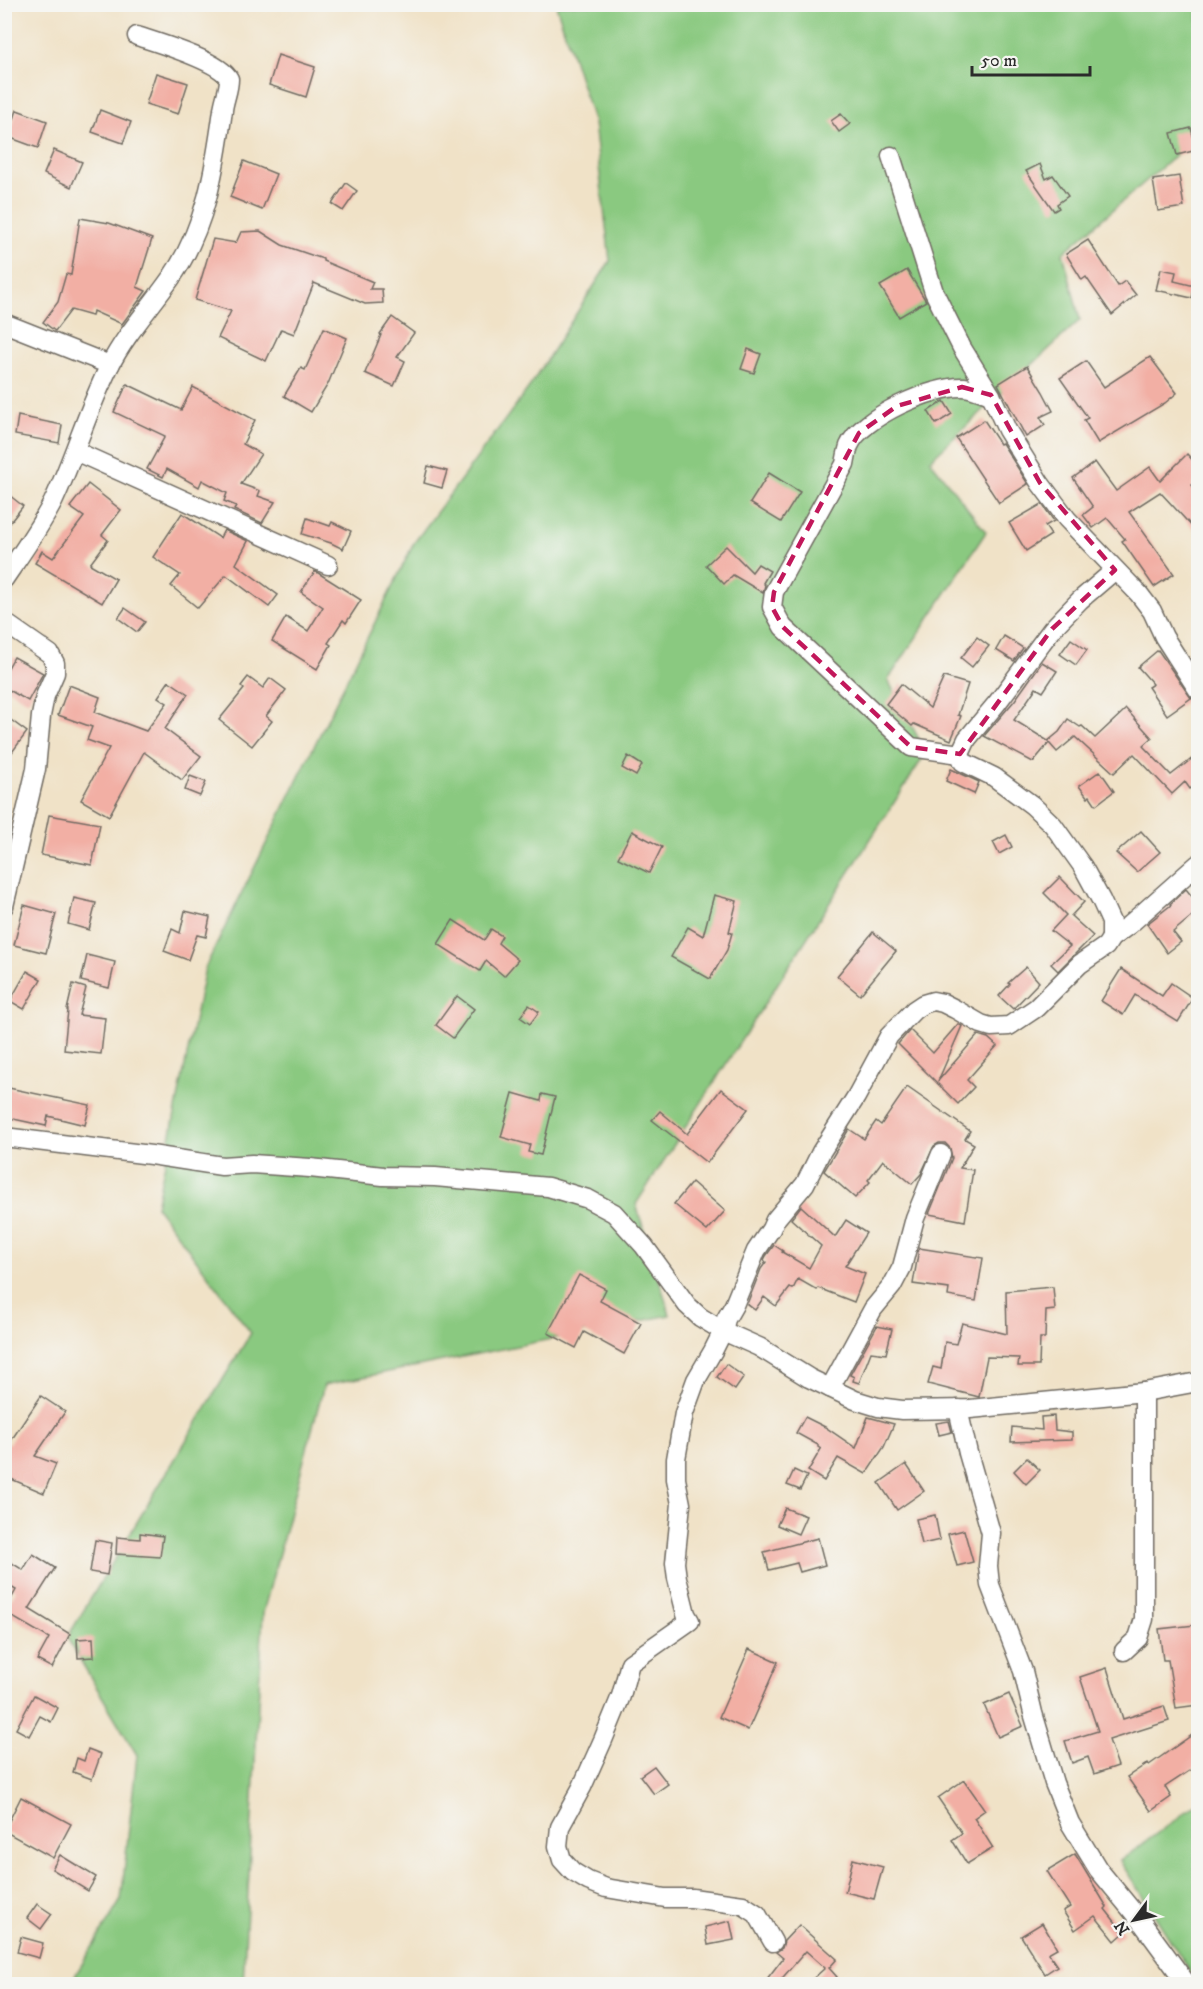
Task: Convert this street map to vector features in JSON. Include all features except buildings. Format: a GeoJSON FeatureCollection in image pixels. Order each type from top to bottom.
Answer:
{"type":"FeatureCollection","features":[{"type":"Feature","properties":{"kind":"street"},"geometry":{"type":"LineString","coordinates":[[4,579],[52,503],[110,365],[141,316],[172,276],[198,230],[214,170],[223,107],[229,86],[226,72],[182,52],[137,36]]}},
{"type":"Feature","properties":{"kind":"street"},"geometry":{"type":"LineString","coordinates":[[891,156],[934,292],[962,348],[991,395],[1007,430],[1040,483],[1067,519],[1139,594],[1152,611],[1164,637],[1198,690]]}},
{"type":"Feature","properties":{"kind":"street"},"geometry":{"type":"LineString","coordinates":[[4,323],[110,365]]}},
{"type":"Feature","properties":{"kind":"street"},"geometry":{"type":"LineString","coordinates":[[960,754],[911,747],[783,627],[772,606],[774,592],[844,464],[849,446],[870,422],[897,406],[943,390],[962,387],[991,395]]}},
{"type":"Feature","properties":{"kind":"street"},"geometry":{"type":"LineString","coordinates":[[75,451],[328,565]]}},
{"type":"Feature","properties":{"kind":"street"},"geometry":{"type":"LineString","coordinates":[[1111,938],[1111,922],[1101,900],[1083,867],[1053,825],[1032,805],[984,770],[963,762],[960,754],[967,739],[998,703],[1052,629],[1080,600],[1115,570]]}},
{"type":"Feature","properties":{"kind":"street"},"geometry":{"type":"LineString","coordinates":[[4,622],[50,654],[55,663],[55,672],[45,696],[36,769],[4,906]]}},
{"type":"Feature","properties":{"kind":"street"},"geometry":{"type":"LineString","coordinates":[[773,1942],[758,1914],[743,1905],[692,1898],[665,1898],[606,1888],[573,1872],[562,1860],[558,1846],[560,1827],[582,1787],[603,1740],[621,1696],[630,1663],[690,1621],[686,1614],[675,1563],[681,1504],[676,1479],[676,1459],[684,1413],[696,1380],[723,1331],[726,1318],[734,1305],[756,1251],[776,1220],[805,1184],[821,1152],[897,1026],[923,1004],[933,1002],[967,1014],[981,1024],[991,1027],[1009,1026],[1036,1008],[1080,964],[1106,946],[1111,938],[1130,925],[1198,864]]}},
{"type":"Feature","properties":{"kind":"street"},"geometry":{"type":"LineString","coordinates":[[4,1137],[151,1155],[200,1164],[222,1166],[252,1164],[383,1176],[435,1177],[471,1182],[548,1187],[566,1191],[588,1199],[614,1213],[644,1246],[687,1305],[700,1317],[723,1331],[759,1347],[809,1378],[855,1400],[878,1407],[902,1410],[958,1409],[1144,1392],[1198,1382]]}},
{"type":"Feature","properties":{"kind":"street"},"geometry":{"type":"LineString","coordinates":[[830,1388],[873,1309],[892,1286],[902,1267],[915,1218],[941,1154]]}},
{"type":"Feature","properties":{"kind":"street"},"geometry":{"type":"LineString","coordinates":[[1124,1651],[1138,1638],[1144,1619],[1144,1392]]}},
{"type":"Feature","properties":{"kind":"street"},"geometry":{"type":"LineString","coordinates":[[958,1409],[968,1454],[991,1533],[988,1566],[990,1585],[1023,1671],[1048,1763],[1070,1823],[1098,1869],[1143,1924],[1187,1984]]}},
{"type":"Feature","properties":{"kind":"highlighted area"},"geometry":{"type":"Polygon","coordinates":[[[962,387],[991,395],[1040,483],[1115,570],[1052,629],[960,754],[911,747],[783,627],[772,607],[774,592],[859,433],[897,406],[962,387]]]}},
{"type":"Feature","properties":{"kind":"green space"},"geometry":{"type":"Polygon","coordinates":[[[556,5],[1198,5],[1198,136],[1063,253],[1080,320],[930,460],[986,532],[888,680],[926,753],[636,1204],[670,1315],[324,1385],[263,1613],[243,1984],[70,1984],[121,1900],[137,1755],[67,1638],[251,1333],[156,1206],[205,968],[414,543],[530,386],[610,261],[594,123],[556,5]]]}},
{"type":"Feature","properties":{"kind":"green space"},"geometry":{"type":"Polygon","coordinates":[[[1198,1803],[1198,1984],[1120,1861],[1198,1803]]]}}]}
